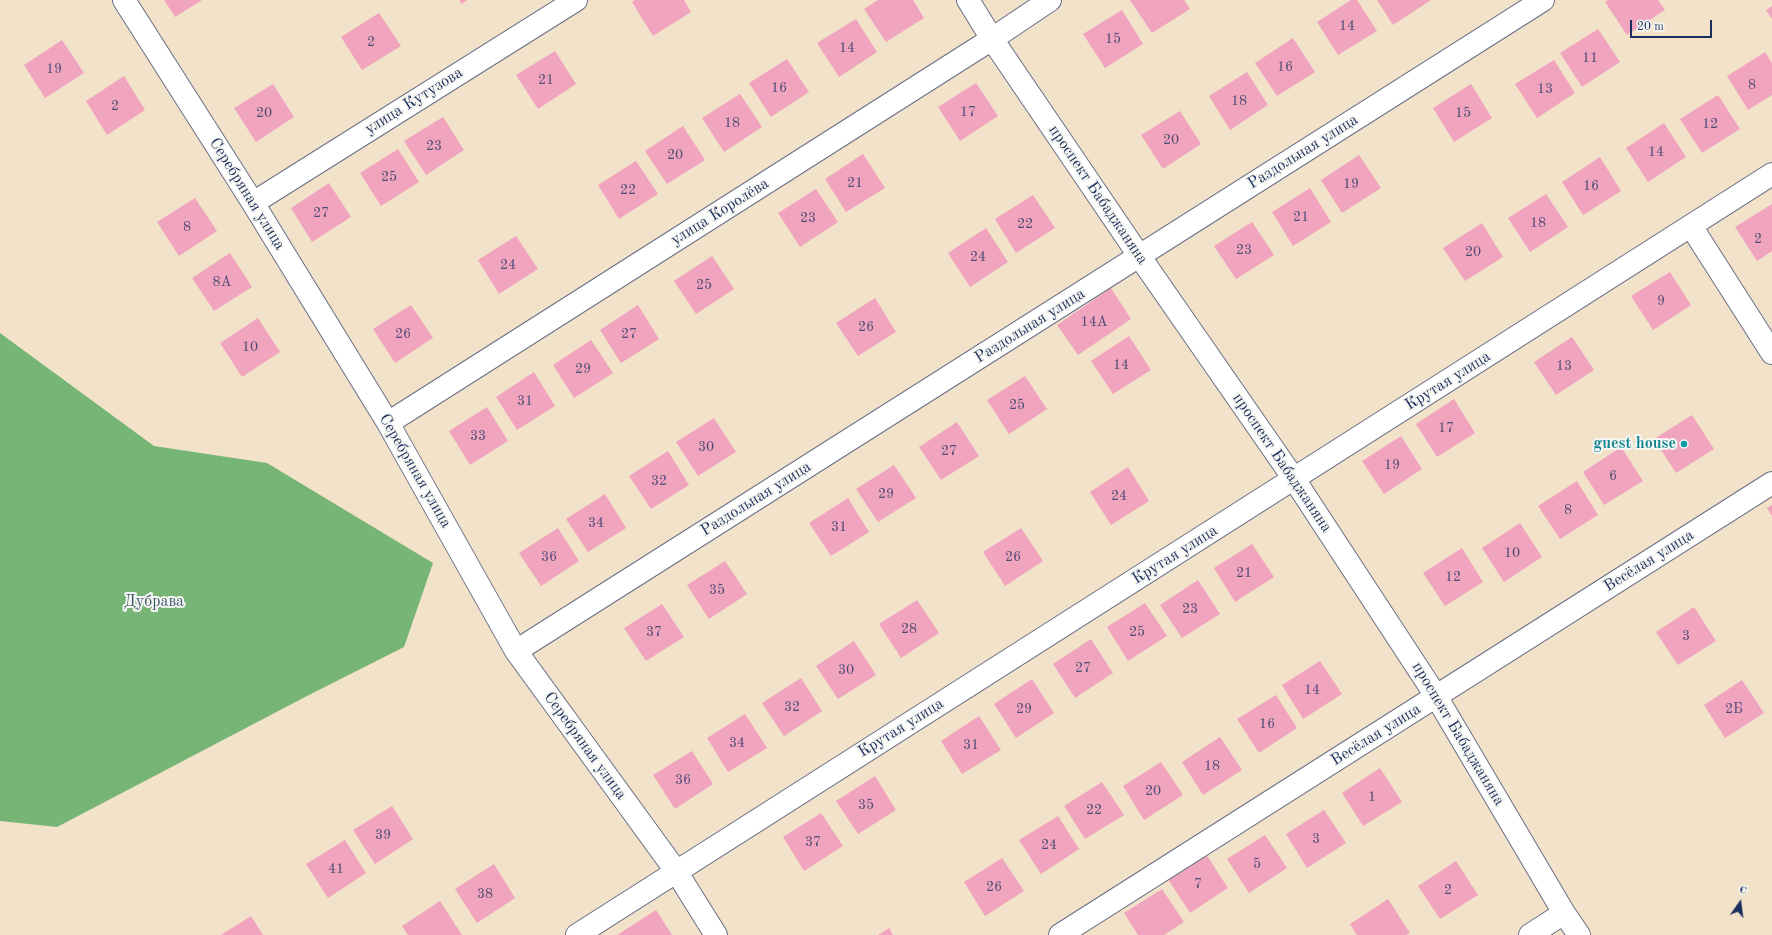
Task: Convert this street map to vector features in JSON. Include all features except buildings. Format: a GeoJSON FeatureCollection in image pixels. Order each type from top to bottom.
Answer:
{"type":"FeatureCollection","features":[{"type":"Feature","properties":{"kind":"street","name":"Серебряная улица"},"geometry":{"type":"LineString","coordinates":[[124,0],[253,203],[388,423],[516,651],[676,871],[716,935]]}},
{"type":"Feature","properties":{"kind":"street","name":"улица Кутузова"},"geometry":{"type":"LineString","coordinates":[[253,203],[576,0]]}},
{"type":"Feature","properties":{"kind":"street","name":"проспект Бабаджаняна"},"geometry":{"type":"LineString","coordinates":[[968,0],[992,39],[1140,257],[1294,479],[1436,696],[1564,913],[1579,935]]}},
{"type":"Feature","properties":{"kind":"street","name":"улица Королёва"},"geometry":{"type":"LineString","coordinates":[[388,423],[992,39],[1050,0]]}},
{"type":"Feature","properties":{"kind":"street","name":"Раздольная улица"},"geometry":{"type":"LineString","coordinates":[[516,651],[1140,257],[1543,0]]}},
{"type":"Feature","properties":{"kind":"street","name":"Крутая улица"},"geometry":{"type":"LineString","coordinates":[[577,935],[1772,174]]}},
{"type":"Feature","properties":{"kind":"street"},"geometry":{"type":"LineString","coordinates":[[1691,226],[1772,353]]}},
{"type":"Feature","properties":{"kind":"street","name":"Весёлая улица"},"geometry":{"type":"LineString","coordinates":[[1060,935],[1772,483]]}},
{"type":"Feature","properties":{"kind":"street"},"geometry":{"type":"LineString","coordinates":[[1530,935],[1564,913]]}},
{"type":"Feature","properties":{"kind":"green space","name":"Дубрава"},"geometry":{"type":"Polygon","coordinates":[[[0,333],[154,446],[267,463],[433,563],[404,647],[57,827],[0,821],[0,333]]]}},
{"type":"Feature","properties":{"kind":"place","name":"guest house"},"geometry":{"type":"Point","coordinates":[1684,444]}}]}
